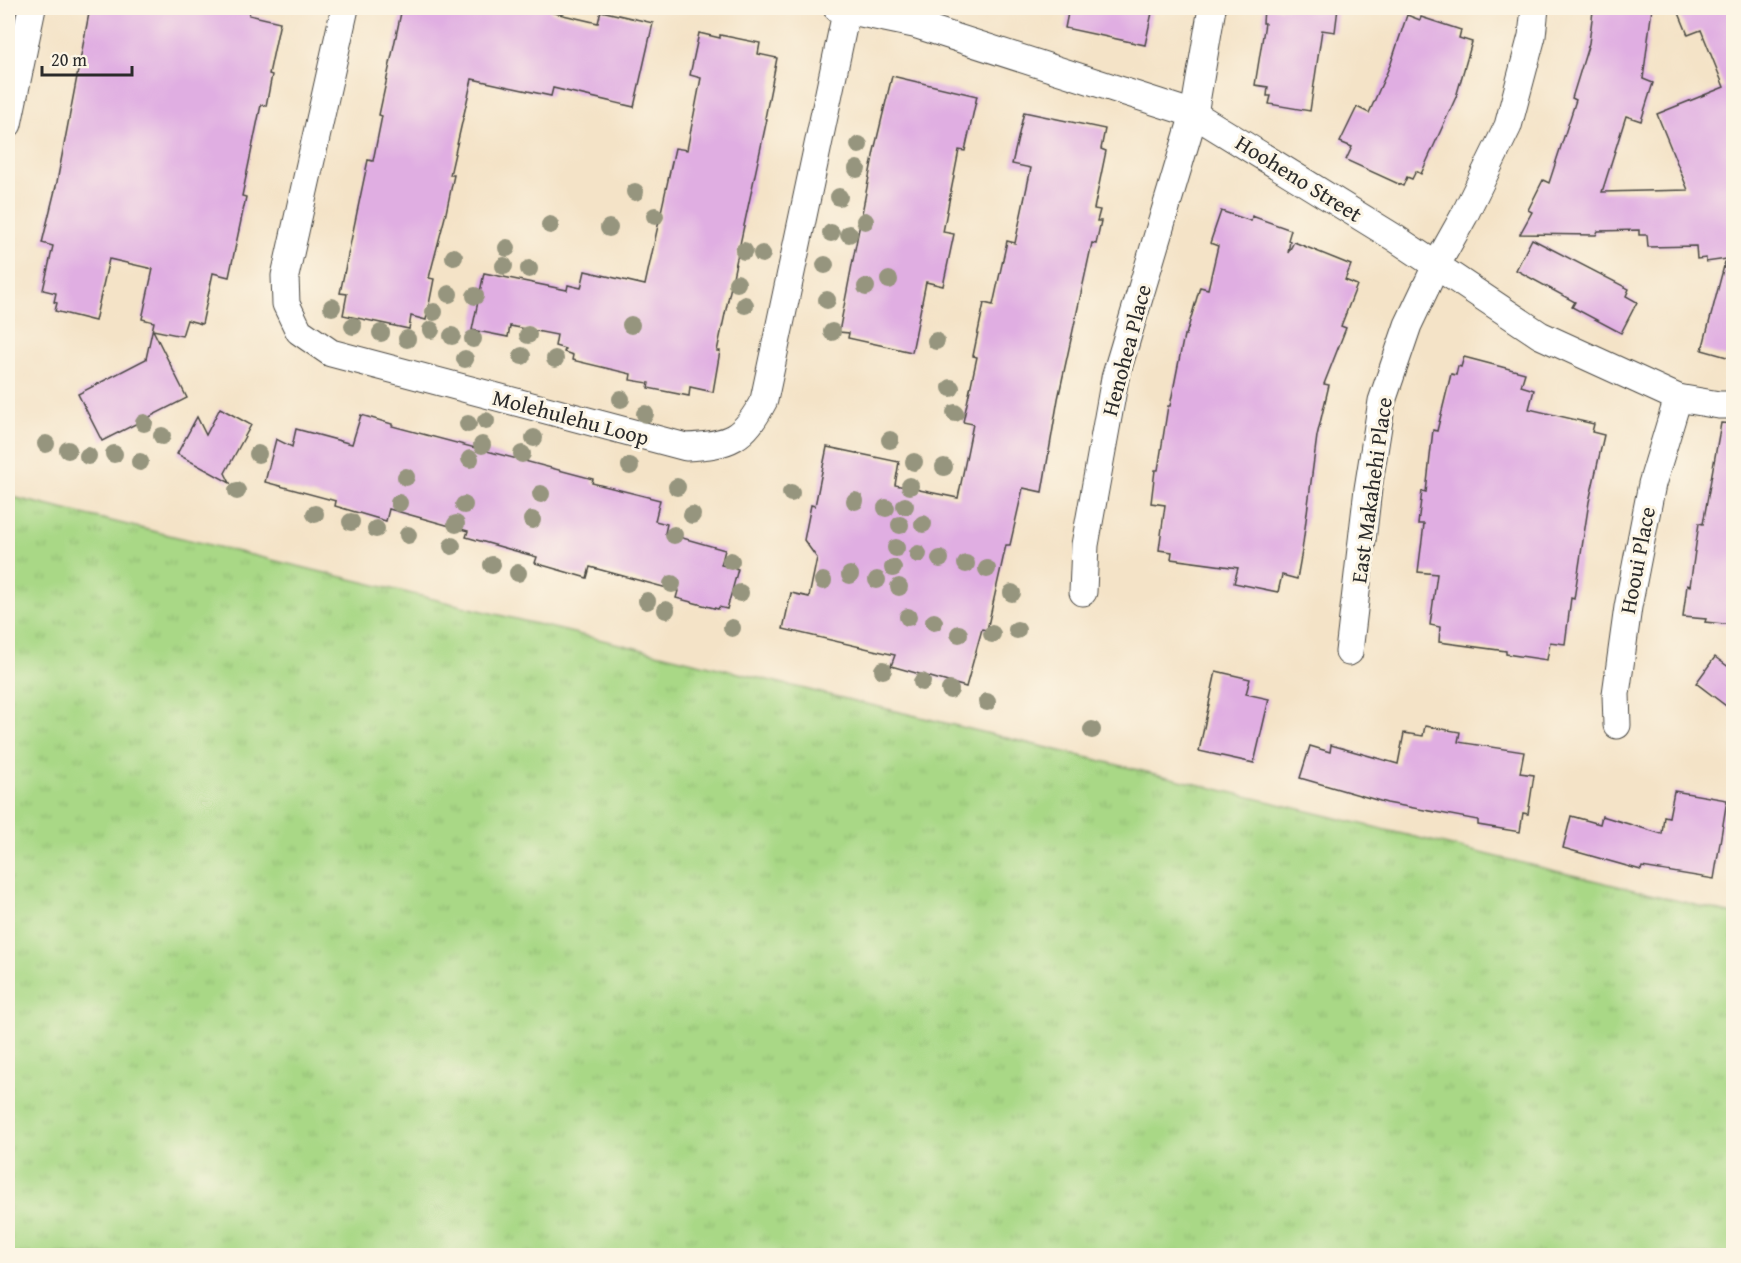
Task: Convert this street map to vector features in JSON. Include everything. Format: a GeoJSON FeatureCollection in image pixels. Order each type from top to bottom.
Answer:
{"type":"FeatureCollection","features":[{"type":"Feature","properties":{"kind":"street"},"geometry":{"type":"LineString","coordinates":[[8,124],[32,8]]}},
{"type":"Feature","properties":{"kind":"street","name":"Molehulehu Loop"},"geometry":{"type":"LineString","coordinates":[[345,8],[285,276],[286,304],[299,331],[331,353],[686,447],[711,446],[734,438],[753,422],[764,400],[844,8]]}},
{"type":"Feature","properties":{"kind":"street","name":"Hooheno Street"},"geometry":{"type":"LineString","coordinates":[[844,8],[914,24],[1194,114],[1338,202],[1540,335],[1678,398],[1719,405],[1734,405]]}},
{"type":"Feature","properties":{"kind":"street","name":"Henohea Place"},"geometry":{"type":"LineString","coordinates":[[1083,592],[1085,545],[1115,378],[1194,114],[1212,8]]}},
{"type":"Feature","properties":{"kind":"street","name":"East Makahehi Place"},"geometry":{"type":"LineString","coordinates":[[1349,652],[1368,489],[1382,401],[1408,325],[1508,126],[1532,36],[1535,8]]}},
{"type":"Feature","properties":{"kind":"street","name":"Hooui Place"},"geometry":{"type":"LineString","coordinates":[[1617,725],[1616,694],[1628,607],[1652,484],[1678,398]]}},
{"type":"Feature","properties":{"kind":"green space"},"geometry":{"type":"Polygon","coordinates":[[[8,496],[1733,914],[1733,1255],[8,1255],[8,496]]]}},
{"type":"Feature","properties":{"kind":"building"},"geometry":{"type":"Polygon","coordinates":[[[90,8],[237,8],[250,10],[249,15],[280,22],[269,74],[272,75],[266,106],[261,105],[242,196],[246,197],[229,277],[213,273],[202,324],[187,320],[182,336],[153,330],[187,398],[102,441],[78,394],[146,359],[154,322],[142,319],[153,269],[109,259],[95,321],[55,311],[56,293],[43,290],[53,246],[42,243],[57,182],[90,8]]]}},
{"type":"Feature","properties":{"kind":"building"},"geometry":{"type":"Polygon","coordinates":[[[402,8],[551,8],[550,12],[598,23],[601,11],[653,23],[634,107],[553,88],[551,96],[472,79],[450,175],[454,175],[446,213],[429,278],[434,279],[426,320],[411,316],[409,329],[343,315],[347,294],[340,293],[368,160],[373,161],[382,116],[379,115],[402,8]]]}},
{"type":"Feature","properties":{"kind":"building"},"geometry":{"type":"Polygon","coordinates":[[[1069,8],[1153,8],[1145,45],[1065,28],[1069,8]]]}},
{"type":"Feature","properties":{"kind":"building"},"geometry":{"type":"Polygon","coordinates":[[[1264,8],[1338,8],[1335,32],[1322,30],[1310,111],[1269,104],[1271,96],[1267,96],[1268,87],[1255,85],[1265,23],[1263,23],[1264,8]]]}},
{"type":"Feature","properties":{"kind":"building"},"geometry":{"type":"Polygon","coordinates":[[[1598,8],[1652,8],[1643,79],[1653,83],[1641,121],[1626,116],[1602,192],[1688,190],[1657,114],[1724,87],[1701,30],[1688,35],[1677,8],[1734,8],[1734,258],[1706,262],[1706,258],[1697,259],[1696,246],[1648,247],[1647,235],[1639,235],[1639,230],[1598,231],[1596,235],[1520,234],[1532,212],[1528,210],[1543,180],[1549,183],[1576,100],[1572,98],[1589,43],[1593,11],[1597,11],[1598,8]]]}},
{"type":"Feature","properties":{"kind":"building"},"geometry":{"type":"Polygon","coordinates":[[[1407,15],[1420,20],[1421,17],[1461,30],[1459,38],[1472,42],[1456,97],[1421,174],[1416,171],[1412,179],[1407,177],[1403,186],[1346,160],[1352,147],[1340,142],[1357,107],[1369,113],[1391,63],[1407,15]]]}},
{"type":"Feature","properties":{"kind":"building"},"geometry":{"type":"Polygon","coordinates":[[[699,33],[760,43],[758,54],[777,58],[765,118],[767,119],[717,351],[720,351],[713,392],[690,387],[689,396],[648,388],[649,383],[630,380],[631,374],[572,360],[573,355],[555,346],[557,335],[510,326],[508,337],[472,330],[484,273],[567,290],[568,285],[581,288],[585,271],[645,285],[675,148],[687,150],[701,78],[690,75],[699,33]]]}},
{"type":"Feature","properties":{"kind":"building"},"geometry":{"type":"Polygon","coordinates":[[[892,76],[977,96],[965,151],[959,150],[943,232],[954,234],[943,286],[926,282],[912,352],[848,338],[849,333],[839,332],[874,151],[892,76]]]}},
{"type":"Feature","properties":{"kind":"building"},"geometry":{"type":"Polygon","coordinates":[[[1024,112],[1105,129],[1101,149],[1106,151],[1094,209],[1100,210],[1097,221],[1101,221],[1096,244],[1092,243],[1058,399],[1042,492],[1023,488],[1010,545],[1006,545],[987,630],[982,629],[966,687],[891,666],[895,655],[783,629],[791,593],[809,597],[817,558],[804,540],[811,505],[815,506],[827,447],[899,462],[895,485],[958,498],[973,424],[963,422],[977,357],[973,356],[984,303],[993,305],[1007,241],[1015,243],[1031,168],[1012,164],[1024,112]]]}},
{"type":"Feature","properties":{"kind":"building"},"geometry":{"type":"Polygon","coordinates":[[[1221,211],[1251,221],[1252,216],[1291,230],[1288,253],[1294,242],[1351,265],[1345,280],[1357,285],[1341,326],[1346,328],[1324,384],[1329,385],[1317,436],[1297,579],[1282,575],[1278,592],[1234,583],[1238,568],[1171,559],[1172,552],[1159,550],[1165,505],[1151,503],[1155,470],[1158,470],[1168,406],[1170,406],[1184,335],[1186,335],[1200,287],[1208,289],[1218,246],[1210,243],[1221,211]]]}},
{"type":"Feature","properties":{"kind":"building"},"geometry":{"type":"Polygon","coordinates":[[[1532,239],[1629,289],[1626,296],[1637,302],[1621,333],[1572,307],[1575,302],[1516,270],[1532,239]]]}},
{"type":"Feature","properties":{"kind":"building"},"geometry":{"type":"Polygon","coordinates":[[[1725,262],[1734,263],[1734,359],[1702,350],[1725,262]]]}},
{"type":"Feature","properties":{"kind":"building"},"geometry":{"type":"Polygon","coordinates":[[[1464,357],[1525,373],[1521,386],[1534,390],[1529,409],[1594,424],[1592,432],[1604,435],[1589,502],[1574,599],[1571,598],[1565,644],[1550,642],[1547,660],[1506,654],[1506,651],[1439,642],[1440,627],[1430,625],[1437,574],[1418,572],[1424,524],[1418,524],[1422,491],[1426,492],[1433,430],[1437,431],[1451,374],[1456,375],[1458,366],[1461,367],[1464,357]]]}},
{"type":"Feature","properties":{"kind":"building"},"geometry":{"type":"Polygon","coordinates":[[[220,408],[251,425],[225,473],[230,483],[177,454],[197,417],[206,435],[220,408]]]}},
{"type":"Feature","properties":{"kind":"building"},"geometry":{"type":"Polygon","coordinates":[[[361,415],[392,424],[392,426],[593,479],[592,483],[660,500],[655,521],[667,524],[665,533],[725,550],[721,565],[738,569],[727,609],[719,607],[718,609],[676,598],[678,591],[590,567],[587,578],[535,563],[537,557],[466,537],[468,531],[389,509],[386,521],[335,506],[336,501],[265,482],[276,439],[292,447],[296,429],[352,444],[361,415]]]}},
{"type":"Feature","properties":{"kind":"building"},"geometry":{"type":"Polygon","coordinates":[[[1721,423],[1734,424],[1734,625],[1683,617],[1699,523],[1703,524],[1721,423]]]}},
{"type":"Feature","properties":{"kind":"building"},"geometry":{"type":"Polygon","coordinates":[[[1715,657],[1734,671],[1734,712],[1696,683],[1715,657]]]}},
{"type":"Feature","properties":{"kind":"building"},"geometry":{"type":"Polygon","coordinates":[[[1216,671],[1250,679],[1246,694],[1269,699],[1254,763],[1199,751],[1216,671]]]}},
{"type":"Feature","properties":{"kind":"building"},"geometry":{"type":"Polygon","coordinates":[[[1425,726],[1460,732],[1458,742],[1524,752],[1520,773],[1534,775],[1528,814],[1523,813],[1520,832],[1478,825],[1478,820],[1387,803],[1300,778],[1310,746],[1330,752],[1331,745],[1398,764],[1404,733],[1423,736],[1425,726]]]}},
{"type":"Feature","properties":{"kind":"building"},"geometry":{"type":"Polygon","coordinates":[[[1674,791],[1727,800],[1714,879],[1642,867],[1641,870],[1563,848],[1571,816],[1600,824],[1602,816],[1662,834],[1664,816],[1669,817],[1674,791]]]}}]}
